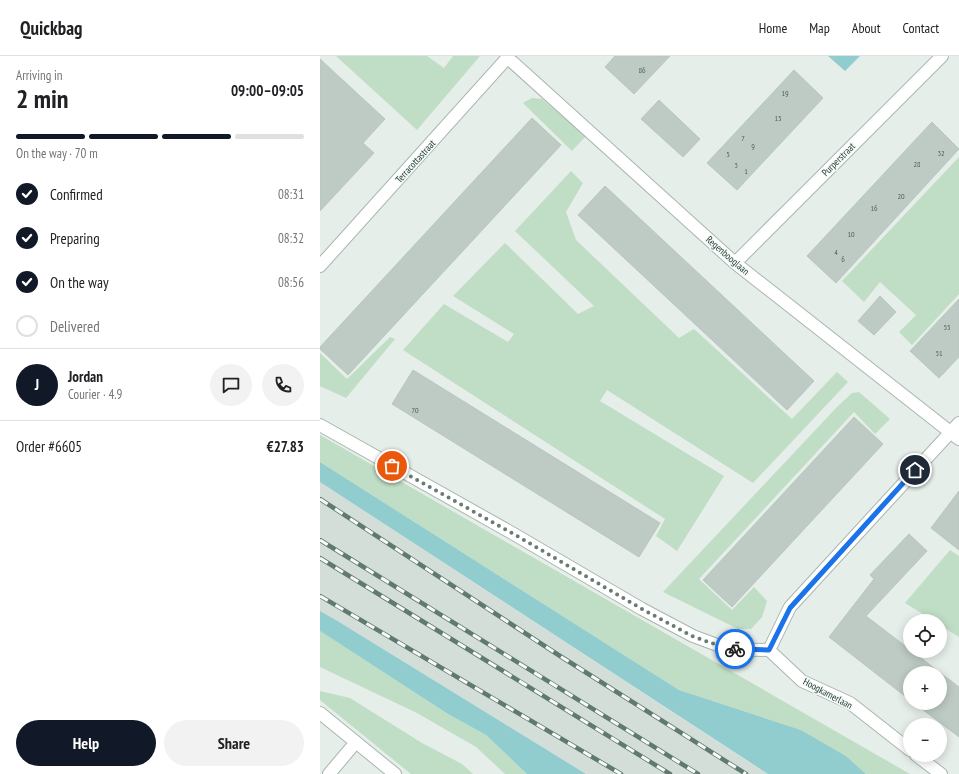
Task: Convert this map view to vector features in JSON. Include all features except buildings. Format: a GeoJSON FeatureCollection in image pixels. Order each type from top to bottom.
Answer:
{"type":"FeatureCollection","features":[{"type":"Feature","properties":{"kind":"street","name":"Purperstraat"},"geometry":{"type":"LineString","coordinates":[[735,263],[942,56]]}},
{"type":"Feature","properties":{"kind":"street","name":"Regenbooglaan"},"geometry":{"type":"LineString","coordinates":[[508,57],[735,263],[956,432]]}},
{"type":"Feature","properties":{"kind":"street","name":"Terracottastraat"},"geometry":{"type":"LineString","coordinates":[[320,266],[508,57]]}},
{"type":"Feature","properties":{"kind":"street"},"geometry":{"type":"LineString","coordinates":[[320,425],[692,636],[728,649],[769,650],[790,608],[956,432]]}},
{"type":"Feature","properties":{"kind":"street","name":"Hoogkamerlaan"},"geometry":{"type":"LineString","coordinates":[[769,650],[802,681],[850,703],[903,745]]}},
{"type":"Feature","properties":{"kind":"street"},"geometry":{"type":"LineString","coordinates":[[320,713],[395,774]]}},
{"type":"Feature","properties":{"kind":"street"},"geometry":{"type":"LineString","coordinates":[[329,774],[356,742]]}},
{"type":"Feature","properties":{"kind":"street"},"geometry":{"type":"LineString","coordinates":[[925,762],[941,774]]}},
{"type":"Feature","properties":{"kind":"shaded area"},"geometry":{"type":"Polygon","coordinates":[[[320,482],[768,774],[586,774],[320,611],[320,482]]]}},
{"type":"Feature","properties":{"kind":"green space"},"geometry":{"type":"Polygon","coordinates":[[[336,56],[427,56],[444,68],[453,56],[480,56],[417,130],[336,56]]]}},
{"type":"Feature","properties":{"kind":"green space"},"geometry":{"type":"Polygon","coordinates":[[[532,98],[542,99],[586,136],[572,151],[523,103],[532,98]]]}},
{"type":"Feature","properties":{"kind":"green space"},"geometry":{"type":"Polygon","coordinates":[[[959,157],[959,294],[912,345],[899,332],[916,315],[880,282],[864,302],[842,281],[959,157]]]}},
{"type":"Feature","properties":{"kind":"green space"},"geometry":{"type":"Polygon","coordinates":[[[571,171],[583,183],[566,212],[576,240],[679,338],[694,329],[792,419],[837,372],[848,382],[753,483],[607,390],[600,401],[724,476],[677,551],[656,536],[665,519],[403,350],[444,304],[508,342],[514,334],[453,296],[505,243],[578,314],[594,306],[515,231],[571,171]]]}},
{"type":"Feature","properties":{"kind":"green space"},"geometry":{"type":"Polygon","coordinates":[[[390,337],[395,339],[346,398],[320,386],[320,353],[347,379],[390,337]]]}},
{"type":"Feature","properties":{"kind":"green space"},"geometry":{"type":"Polygon","coordinates":[[[859,392],[890,419],[875,434],[854,412],[699,579],[732,610],[754,587],[767,601],[762,617],[751,629],[738,629],[663,592],[837,407],[852,393],[859,392]]]}},
{"type":"Feature","properties":{"kind":"green space"},"geometry":{"type":"Polygon","coordinates":[[[320,435],[910,774],[866,774],[846,756],[801,730],[679,690],[320,462],[320,435]]]}},
{"type":"Feature","properties":{"kind":"green space"},"geometry":{"type":"Polygon","coordinates":[[[950,550],[959,556],[959,637],[947,629],[947,614],[923,614],[905,603],[950,550]]]}},
{"type":"Feature","properties":{"kind":"green space"},"geometry":{"type":"Polygon","coordinates":[[[320,631],[448,714],[486,735],[527,774],[505,774],[476,747],[417,713],[320,667],[320,631]]]}},
{"type":"Feature","properties":{"kind":"green space"},"geometry":{"type":"Polygon","coordinates":[[[320,691],[350,698],[422,743],[462,764],[473,774],[411,774],[320,700],[320,691]]]}},
{"type":"Feature","properties":{"kind":"water"},"geometry":{"type":"Polygon","coordinates":[[[828,56],[860,56],[845,71],[828,56]]]}},
{"type":"Feature","properties":{"kind":"water"},"geometry":{"type":"Polygon","coordinates":[[[320,462],[679,690],[801,730],[846,756],[866,774],[768,774],[320,482],[320,462]]]}},
{"type":"Feature","properties":{"kind":"water"},"geometry":{"type":"Polygon","coordinates":[[[320,611],[586,774],[527,774],[486,735],[448,714],[320,631],[320,611]]]}},
{"type":"Feature","properties":{"kind":"railway"},"geometry":{"type":"LineString","coordinates":[[320,499],[560,656],[746,774]]}},
{"type":"Feature","properties":{"kind":"railway"},"geometry":{"type":"LineString","coordinates":[[320,540],[698,774]]}},
{"type":"Feature","properties":{"kind":"railway"},"geometry":{"type":"LineString","coordinates":[[320,558],[670,774]]}},
{"type":"Feature","properties":{"kind":"railway"},"geometry":{"type":"LineString","coordinates":[[320,596],[621,774]]}},
{"type":"Feature","properties":{"kind":"way so far"},"geometry":{"type":"LineString","coordinates":[[392,466],[692,636],[728,649],[735,649]]}},
{"type":"Feature","properties":{"kind":"route"},"geometry":{"type":"LineString","coordinates":[[735,649],[769,650],[790,608],[915,470]]}}]}
